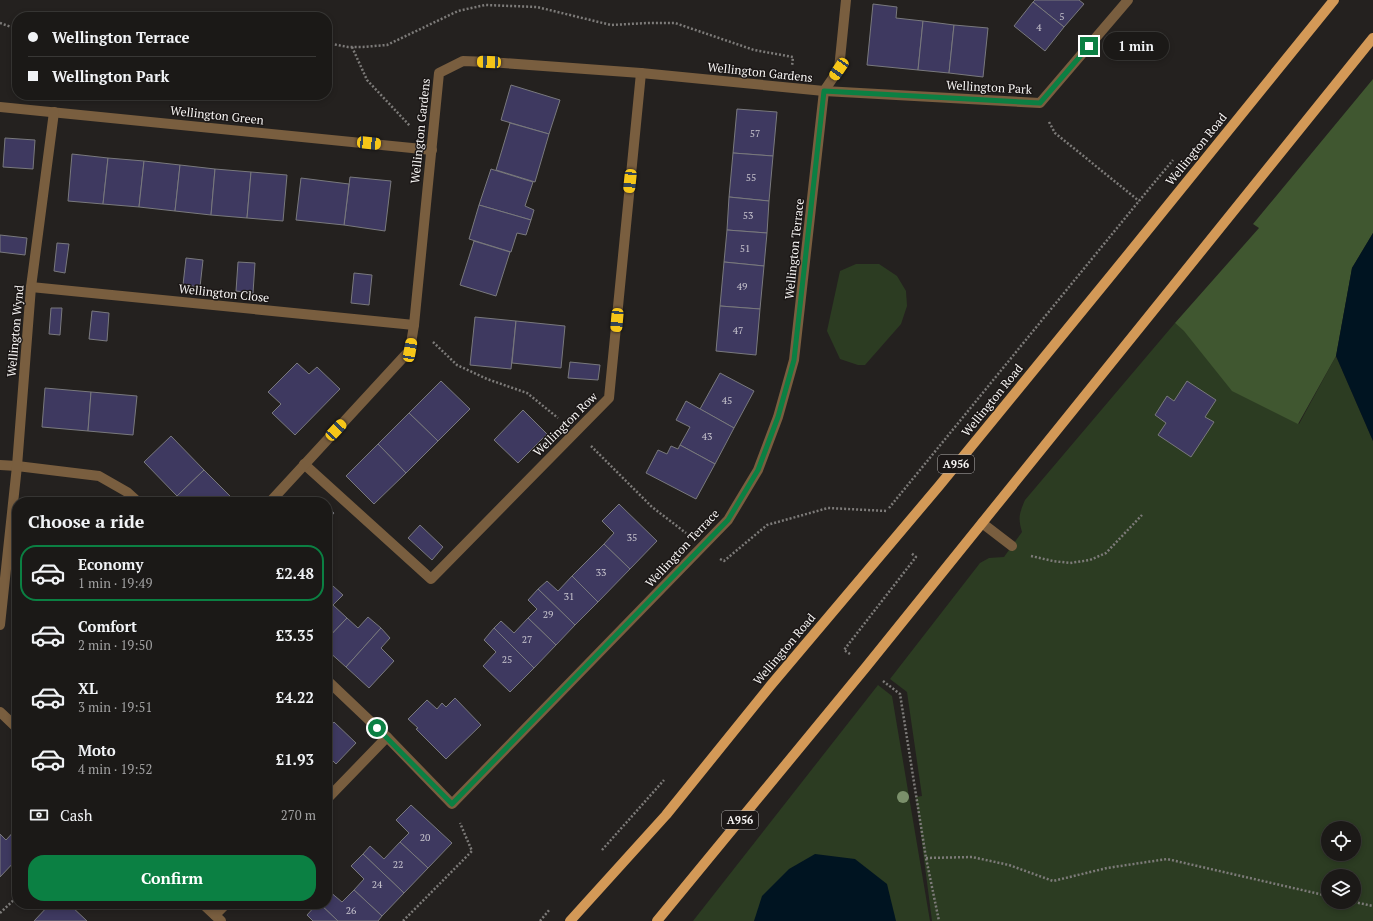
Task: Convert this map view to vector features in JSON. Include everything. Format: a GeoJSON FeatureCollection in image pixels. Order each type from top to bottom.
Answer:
{"type":"FeatureCollection","features":[{"type":"Feature","properties":{"kind":"main road","name":"Wellington Road"},"geometry":{"type":"LineString","coordinates":[[570,921],[666,815],[771,685],[1113,273],[1334,0]]}},
{"type":"Feature","properties":{"kind":"main road","name":"A956"},"geometry":{"type":"LineString","coordinates":[[657,921],[866,667],[1373,38]]}},
{"type":"Feature","properties":{"kind":"street","name":"Wellington Terrace"},"geometry":{"type":"LineString","coordinates":[[452,804],[728,520],[758,470],[778,417],[794,360],[824,91],[839,69],[846,0]]}},
{"type":"Feature","properties":{"kind":"street","name":"Wellington Park"},"geometry":{"type":"LineString","coordinates":[[824,91],[1040,103],[1128,0]]}},
{"type":"Feature","properties":{"kind":"street","name":"Wellington Gardens"},"geometry":{"type":"LineString","coordinates":[[274,497],[410,350],[414,324],[439,73],[463,61],[489,62],[641,73],[824,91]]}},
{"type":"Feature","properties":{"kind":"street","name":"Wellington Row"},"geometry":{"type":"LineString","coordinates":[[304,464],[431,579],[609,398],[641,73]]}},
{"type":"Feature","properties":{"kind":"street","name":"Wellington Green"},"geometry":{"type":"LineString","coordinates":[[0,107],[432,150]]}},
{"type":"Feature","properties":{"kind":"street","name":"Wellington Wynd"},"geometry":{"type":"LineString","coordinates":[[14,497],[31,288],[54,112]]}},
{"type":"Feature","properties":{"kind":"street","name":"Wellington Close"},"geometry":{"type":"LineString","coordinates":[[31,288],[414,324]]}},
{"type":"Feature","properties":{"kind":"street"},"geometry":{"type":"LineString","coordinates":[[0,465],[99,476],[127,492],[132,497]]}},
{"type":"Feature","properties":{"kind":"street","name":"Wellington Wynd"},"geometry":{"type":"LineString","coordinates":[[0,624],[12,512]]}},
{"type":"Feature","properties":{"kind":"street"},"geometry":{"type":"LineString","coordinates":[[982,523],[1012,546]]}},
{"type":"Feature","properties":{"kind":"street"},"geometry":{"type":"LineString","coordinates":[[332,685],[387,737],[452,804]]}},
{"type":"Feature","properties":{"kind":"street"},"geometry":{"type":"LineString","coordinates":[[0,712],[12,723]]}},
{"type":"Feature","properties":{"kind":"street"},"geometry":{"type":"LineString","coordinates":[[332,794],[387,737]]}},
{"type":"Feature","properties":{"kind":"street"},"geometry":{"type":"LineString","coordinates":[[208,909],[218,918],[223,909]]}},
{"type":"Feature","properties":{"kind":"path"},"geometry":{"type":"LineString","coordinates":[[332,44],[352,47],[387,45],[458,11],[484,5],[537,7],[611,25],[675,23],[754,50],[793,57],[792,88]]}},
{"type":"Feature","properties":{"kind":"path"},"geometry":{"type":"LineString","coordinates":[[0,23],[12,27]]}},
{"type":"Feature","properties":{"kind":"path"},"geometry":{"type":"LineString","coordinates":[[352,47],[367,80],[432,150]]}},
{"type":"Feature","properties":{"kind":"path"},"geometry":{"type":"LineString","coordinates":[[1040,103],[1055,133],[1139,201]]}},
{"type":"Feature","properties":{"kind":"path"},"geometry":{"type":"LineString","coordinates":[[939,921],[926,858],[900,694],[844,650],[916,557],[877,523],[1174,159]]}},
{"type":"Feature","properties":{"kind":"path"},"geometry":{"type":"LineString","coordinates":[[414,324],[457,365],[487,379],[527,393],[576,432],[652,507],[702,546],[724,561],[767,525],[828,508],[887,511]]}},
{"type":"Feature","properties":{"kind":"path"},"geometry":{"type":"LineString","coordinates":[[1012,546],[1031,556],[1053,561],[1070,563],[1090,560],[1106,553],[1142,515]]}},
{"type":"Feature","properties":{"kind":"path"},"geometry":{"type":"LineString","coordinates":[[601,851],[668,775]]}},
{"type":"Feature","properties":{"kind":"path"},"geometry":{"type":"LineString","coordinates":[[403,921],[472,852],[452,804]]}},
{"type":"Feature","properties":{"kind":"path"},"geometry":{"type":"LineString","coordinates":[[926,858],[972,857],[1009,865],[1053,880],[1107,868],[1167,859],[1321,894]]}},
{"type":"Feature","properties":{"kind":"path"},"geometry":{"type":"LineString","coordinates":[[0,913],[12,902]]}},
{"type":"Feature","properties":{"kind":"path"},"geometry":{"type":"LineString","coordinates":[[1361,903],[1373,906]]}},
{"type":"Feature","properties":{"kind":"path"},"geometry":{"type":"LineString","coordinates":[[540,921],[555,904]]}},
{"type":"Feature","properties":{"kind":"green space"},"geometry":{"type":"Polygon","coordinates":[[[1373,79],[1373,233],[1352,268],[1336,356],[1298,424],[1232,391],[1184,331],[1175,323],[1259,228],[1253,224],[1373,79]]]}},
{"type":"Feature","properties":{"kind":"green space"},"geometry":{"type":"Polygon","coordinates":[[[856,264],[879,264],[897,276],[906,291],[907,306],[901,324],[865,365],[858,365],[840,359],[827,331],[840,271],[856,264]]]}},
{"type":"Feature","properties":{"kind":"green space"},"geometry":{"type":"Polygon","coordinates":[[[1175,323],[1299,424],[1336,356],[1373,441],[1373,921],[932,921],[916,797],[922,796],[907,692],[890,679],[980,563],[989,558],[1004,557],[1022,532],[1020,523],[1021,509],[1025,500],[1175,323]]]}},
{"type":"Feature","properties":{"kind":"green space"},"geometry":{"type":"Polygon","coordinates":[[[878,685],[892,696],[930,921],[693,921],[878,685]]]}},
{"type":"Feature","properties":{"kind":"water"},"geometry":{"type":"Polygon","coordinates":[[[1373,233],[1373,441],[1336,356],[1352,268],[1373,233]]]}},
{"type":"Feature","properties":{"kind":"water"},"geometry":{"type":"Polygon","coordinates":[[[815,854],[855,859],[887,884],[896,921],[754,921],[762,896],[789,869],[815,854]]]}},
{"type":"Feature","properties":{"kind":"building"},"geometry":{"type":"Polygon","coordinates":[[[1035,0],[1079,0],[1084,4],[1064,27],[1033,2],[1035,0]]]}},
{"type":"Feature","properties":{"kind":"building"},"geometry":{"type":"Polygon","coordinates":[[[1033,2],[1064,27],[1045,51],[1014,26],[1033,2]]]}},
{"type":"Feature","properties":{"kind":"building"},"geometry":{"type":"Polygon","coordinates":[[[873,4],[897,7],[896,18],[923,21],[918,70],[867,65],[873,4]]]}},
{"type":"Feature","properties":{"kind":"building"},"geometry":{"type":"Polygon","coordinates":[[[923,21],[954,25],[949,73],[918,70],[923,21]]]}},
{"type":"Feature","properties":{"kind":"building"},"geometry":{"type":"Polygon","coordinates":[[[954,25],[988,28],[983,77],[949,73],[954,25]]]}},
{"type":"Feature","properties":{"kind":"building"},"geometry":{"type":"Polygon","coordinates":[[[511,85],[560,100],[549,134],[501,120],[511,85]]]}},
{"type":"Feature","properties":{"kind":"building"},"geometry":{"type":"Polygon","coordinates":[[[737,109],[777,112],[773,156],[733,153],[737,109]]]}},
{"type":"Feature","properties":{"kind":"building"},"geometry":{"type":"Polygon","coordinates":[[[510,123],[549,134],[535,182],[496,170],[510,123]]]}},
{"type":"Feature","properties":{"kind":"building"},"geometry":{"type":"Polygon","coordinates":[[[5,138],[35,140],[33,169],[3,167],[5,138]]]}},
{"type":"Feature","properties":{"kind":"building"},"geometry":{"type":"Polygon","coordinates":[[[733,153],[773,156],[769,201],[729,197],[733,153]]]}},
{"type":"Feature","properties":{"kind":"building"},"geometry":{"type":"Polygon","coordinates":[[[72,154],[108,158],[103,204],[68,201],[72,154]]]}},
{"type":"Feature","properties":{"kind":"building"},"geometry":{"type":"Polygon","coordinates":[[[108,158],[144,161],[139,207],[103,204],[108,158]]]}},
{"type":"Feature","properties":{"kind":"building"},"geometry":{"type":"Polygon","coordinates":[[[144,161],[180,165],[175,211],[139,207],[144,161]]]}},
{"type":"Feature","properties":{"kind":"building"},"geometry":{"type":"Polygon","coordinates":[[[180,165],[215,169],[211,215],[175,211],[180,165]]]}},
{"type":"Feature","properties":{"kind":"building"},"geometry":{"type":"Polygon","coordinates":[[[215,169],[251,172],[247,218],[211,215],[215,169]]]}},
{"type":"Feature","properties":{"kind":"building"},"geometry":{"type":"Polygon","coordinates":[[[491,169],[533,182],[525,206],[534,210],[531,220],[479,205],[491,169]]]}},
{"type":"Feature","properties":{"kind":"building"},"geometry":{"type":"Polygon","coordinates":[[[251,172],[287,175],[283,221],[247,218],[251,172]]]}},
{"type":"Feature","properties":{"kind":"building"},"geometry":{"type":"Polygon","coordinates":[[[350,177],[391,181],[385,231],[344,225],[350,177]]]}},
{"type":"Feature","properties":{"kind":"building"},"geometry":{"type":"Polygon","coordinates":[[[301,178],[349,184],[344,225],[296,220],[301,178]]]}},
{"type":"Feature","properties":{"kind":"building"},"geometry":{"type":"Polygon","coordinates":[[[729,197],[769,201],[767,233],[727,230],[729,197]]]}},
{"type":"Feature","properties":{"kind":"building"},"geometry":{"type":"Polygon","coordinates":[[[479,205],[531,220],[526,235],[517,233],[511,252],[469,239],[479,205]]]}},
{"type":"Feature","properties":{"kind":"building"},"geometry":{"type":"Polygon","coordinates":[[[727,230],[767,233],[764,266],[724,262],[727,230]]]}},
{"type":"Feature","properties":{"kind":"building"},"geometry":{"type":"Polygon","coordinates":[[[0,235],[27,238],[25,255],[0,252],[0,235]]]}},
{"type":"Feature","properties":{"kind":"building"},"geometry":{"type":"Polygon","coordinates":[[[474,241],[510,252],[496,296],[460,285],[474,241]]]}},
{"type":"Feature","properties":{"kind":"building"},"geometry":{"type":"Polygon","coordinates":[[[57,243],[69,244],[65,273],[54,271],[57,243]]]}},
{"type":"Feature","properties":{"kind":"building"},"geometry":{"type":"Polygon","coordinates":[[[186,258],[203,260],[200,287],[183,285],[186,258]]]}},
{"type":"Feature","properties":{"kind":"building"},"geometry":{"type":"Polygon","coordinates":[[[238,262],[255,263],[253,293],[236,291],[238,262]]]}},
{"type":"Feature","properties":{"kind":"building"},"geometry":{"type":"Polygon","coordinates":[[[724,262],[764,266],[760,309],[720,306],[724,262]]]}},
{"type":"Feature","properties":{"kind":"building"},"geometry":{"type":"Polygon","coordinates":[[[354,273],[372,275],[369,305],[351,303],[354,273]]]}},
{"type":"Feature","properties":{"kind":"building"},"geometry":{"type":"Polygon","coordinates":[[[720,306],[760,309],[756,355],[716,351],[720,306]]]}},
{"type":"Feature","properties":{"kind":"building"},"geometry":{"type":"Polygon","coordinates":[[[51,308],[62,308],[60,335],[49,334],[51,308]]]}},
{"type":"Feature","properties":{"kind":"building"},"geometry":{"type":"Polygon","coordinates":[[[92,311],[109,313],[107,341],[89,339],[92,311]]]}},
{"type":"Feature","properties":{"kind":"building"},"geometry":{"type":"Polygon","coordinates":[[[475,317],[516,321],[511,369],[470,365],[475,317]]]}},
{"type":"Feature","properties":{"kind":"building"},"geometry":{"type":"Polygon","coordinates":[[[516,321],[565,326],[561,368],[512,363],[516,321]]]}},
{"type":"Feature","properties":{"kind":"building"},"geometry":{"type":"Polygon","coordinates":[[[570,362],[600,365],[598,380],[568,378],[570,362]]]}},
{"type":"Feature","properties":{"kind":"building"},"geometry":{"type":"Polygon","coordinates":[[[297,363],[309,374],[317,367],[340,389],[295,435],[272,413],[281,404],[268,392],[297,363]]]}},
{"type":"Feature","properties":{"kind":"building"},"geometry":{"type":"Polygon","coordinates":[[[720,373],[754,391],[734,428],[700,409],[720,373]]]}},
{"type":"Feature","properties":{"kind":"building"},"geometry":{"type":"Polygon","coordinates":[[[441,381],[470,409],[438,441],[409,413],[441,381]]]}},
{"type":"Feature","properties":{"kind":"building"},"geometry":{"type":"Polygon","coordinates":[[[1187,381],[1216,400],[1205,417],[1214,422],[1191,457],[1158,435],[1166,423],[1155,415],[1167,396],[1174,401],[1187,381]]]}},
{"type":"Feature","properties":{"kind":"building"},"geometry":{"type":"Polygon","coordinates":[[[45,388],[91,392],[88,431],[42,427],[45,388]]]}},
{"type":"Feature","properties":{"kind":"building"},"geometry":{"type":"Polygon","coordinates":[[[91,392],[137,396],[133,435],[88,431],[91,392]]]}},
{"type":"Feature","properties":{"kind":"building"},"geometry":{"type":"Polygon","coordinates":[[[686,401],[734,428],[715,464],[680,445],[690,427],[676,420],[686,401]]]}},
{"type":"Feature","properties":{"kind":"building"},"geometry":{"type":"Polygon","coordinates":[[[523,410],[547,434],[518,463],[494,440],[523,410]]]}},
{"type":"Feature","properties":{"kind":"building"},"geometry":{"type":"Polygon","coordinates":[[[409,413],[438,441],[406,473],[378,444],[409,413]]]}},
{"type":"Feature","properties":{"kind":"building"},"geometry":{"type":"Polygon","coordinates":[[[171,436],[204,470],[177,496],[144,462],[171,436]]]}},
{"type":"Feature","properties":{"kind":"building"},"geometry":{"type":"Polygon","coordinates":[[[378,444],[406,473],[374,504],[346,476],[378,444]]]}},
{"type":"Feature","properties":{"kind":"building"},"geometry":{"type":"Polygon","coordinates":[[[680,445],[715,464],[696,499],[646,473],[658,450],[667,454],[671,446],[678,449],[680,445]]]}},
{"type":"Feature","properties":{"kind":"building"},"geometry":{"type":"Polygon","coordinates":[[[204,470],[231,497],[178,497],[177,496],[204,470]]]}},
{"type":"Feature","properties":{"kind":"building"},"geometry":{"type":"Polygon","coordinates":[[[619,504],[657,541],[630,569],[604,544],[614,533],[602,521],[619,504]]]}},
{"type":"Feature","properties":{"kind":"building"},"geometry":{"type":"Polygon","coordinates":[[[420,525],[443,547],[432,560],[408,538],[420,525]]]}},
{"type":"Feature","properties":{"kind":"building"},"geometry":{"type":"Polygon","coordinates":[[[604,544],[630,569],[598,602],[572,576],[604,544]]]}},
{"type":"Feature","properties":{"kind":"building"},"geometry":{"type":"Polygon","coordinates":[[[572,576],[598,602],[575,625],[538,589],[547,581],[558,591],[572,576]]]}},
{"type":"Feature","properties":{"kind":"building"},"geometry":{"type":"Polygon","coordinates":[[[333,586],[343,595],[333,605],[347,618],[332,634],[333,586]]]}},
{"type":"Feature","properties":{"kind":"building"},"geometry":{"type":"Polygon","coordinates":[[[538,589],[575,625],[556,645],[528,618],[537,609],[528,600],[538,589]]]}},
{"type":"Feature","properties":{"kind":"building"},"geometry":{"type":"Polygon","coordinates":[[[368,617],[381,628],[346,667],[332,654],[332,634],[347,618],[358,628],[368,617]]]}},
{"type":"Feature","properties":{"kind":"building"},"geometry":{"type":"Polygon","coordinates":[[[528,618],[556,645],[534,668],[494,628],[501,621],[514,633],[528,618]]]}},
{"type":"Feature","properties":{"kind":"building"},"geometry":{"type":"Polygon","coordinates":[[[381,628],[390,638],[381,648],[394,661],[369,688],[346,667],[381,628]]]}},
{"type":"Feature","properties":{"kind":"building"},"geometry":{"type":"Polygon","coordinates":[[[494,628],[534,668],[510,692],[483,666],[496,652],[484,640],[494,628]]]}},
{"type":"Feature","properties":{"kind":"building"},"geometry":{"type":"Polygon","coordinates":[[[455,698],[481,725],[446,759],[408,719],[427,700],[437,709],[442,703],[446,707],[455,698]]]}},
{"type":"Feature","properties":{"kind":"building"},"geometry":{"type":"Polygon","coordinates":[[[334,722],[356,743],[336,764],[332,760],[332,724],[334,722]]]}},
{"type":"Feature","properties":{"kind":"building"},"geometry":{"type":"Polygon","coordinates":[[[411,805],[452,843],[428,868],[400,842],[409,833],[396,820],[411,805]]]}},
{"type":"Feature","properties":{"kind":"building"},"geometry":{"type":"Polygon","coordinates":[[[12,833],[12,864],[0,877],[0,834],[6,840],[12,833]]]}},
{"type":"Feature","properties":{"kind":"building"},"geometry":{"type":"Polygon","coordinates":[[[400,842],[428,868],[404,893],[363,854],[370,846],[384,859],[400,842]]]}},
{"type":"Feature","properties":{"kind":"building"},"geometry":{"type":"Polygon","coordinates":[[[363,854],[404,893],[382,916],[354,890],[364,879],[351,866],[363,854]]]}},
{"type":"Feature","properties":{"kind":"building"},"geometry":{"type":"Polygon","coordinates":[[[354,890],[382,916],[378,921],[338,921],[325,909],[332,909],[332,894],[342,902],[354,890]]]}},
{"type":"Feature","properties":{"kind":"building"},"geometry":{"type":"Polygon","coordinates":[[[45,909],[74,909],[87,921],[34,921],[45,909]]]}},
{"type":"Feature","properties":{"kind":"building"},"geometry":{"type":"Polygon","coordinates":[[[312,909],[325,909],[338,921],[313,921],[307,915],[312,909]]]}},
{"type":"Feature","properties":{"kind":"route"},"geometry":{"type":"LineString","coordinates":[[377,728],[452,804],[728,520],[758,470],[778,417],[794,360],[824,91],[1040,103],[1089,46]]}}]}
